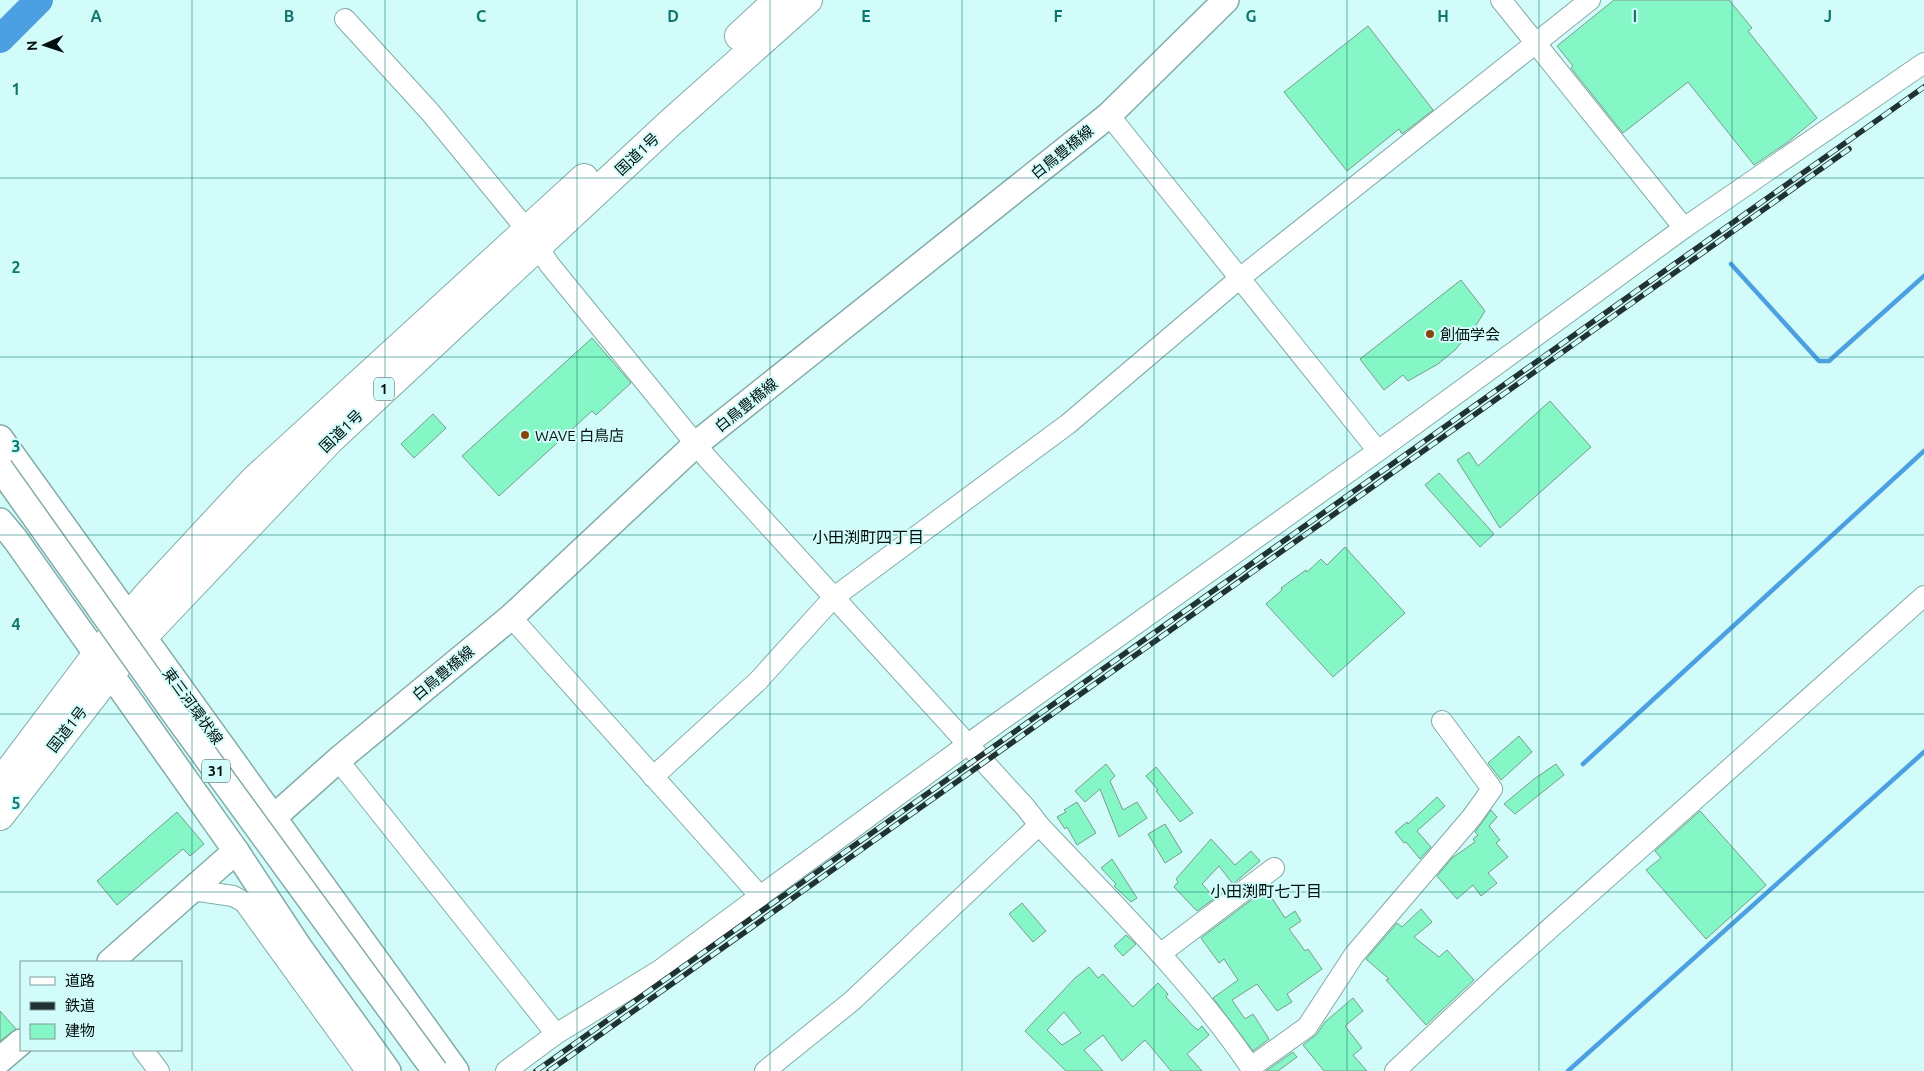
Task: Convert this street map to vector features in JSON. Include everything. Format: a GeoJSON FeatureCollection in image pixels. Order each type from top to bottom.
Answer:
{"type":"FeatureCollection","features":[{"type":"Feature","properties":{"kind":"highway","name":"国道1号"},"geometry":{"type":"LineString","coordinates":[[533,238],[778,0]]}},
{"type":"Feature","properties":{"kind":"highway","name":"国道1号"},"geometry":{"type":"LineString","coordinates":[[0,783],[135,627],[254,480],[533,238],[669,124],[808,0]]}},
{"type":"Feature","properties":{"kind":"highway","name":"国道1号"},"geometry":{"type":"LineString","coordinates":[[0,816],[103,664]]}},
{"type":"Feature","properties":{"kind":"main road","name":"白鳥豊橋線"},"geometry":{"type":"LineString","coordinates":[[273,818],[338,760],[511,617],[696,444],[1109,115],[1226,0]]}},
{"type":"Feature","properties":{"kind":"main road","name":"東三河環状線"},"geometry":{"type":"LineString","coordinates":[[0,438],[456,1071]]}},
{"type":"Feature","properties":{"kind":"main road","name":"東三河環状線"},"geometry":{"type":"LineString","coordinates":[[0,468],[174,713],[435,1071]]}},
{"type":"Feature","properties":{"kind":"main road","name":"31"},"geometry":{"type":"LineString","coordinates":[[0,521],[15,539],[236,851],[299,947],[388,1071]]}},
{"type":"Feature","properties":{"kind":"main road"},"geometry":{"type":"LineString","coordinates":[[111,961],[236,851]]}},
{"type":"Feature","properties":{"kind":"main road"},"geometry":{"type":"LineString","coordinates":[[0,1060],[20,1043]]}},
{"type":"Feature","properties":{"kind":"street"},"geometry":{"type":"LineString","coordinates":[[1501,0],[1534,44],[1684,228]]}},
{"type":"Feature","properties":{"kind":"street"},"geometry":{"type":"LineString","coordinates":[[653,777],[758,681],[833,598],[1068,424],[1240,278],[1590,0]]}},
{"type":"Feature","properties":{"kind":"street"},"geometry":{"type":"LineString","coordinates":[[345,19],[430,112],[533,238],[549,264],[696,444],[833,598],[1026,808],[1039,825],[1160,954],[1202,1002],[1252,1069],[1307,1027],[1354,955],[1472,817],[1492,789],[1442,721]]}},
{"type":"Feature","properties":{"kind":"street"},"geometry":{"type":"LineString","coordinates":[[506,1071],[556,1034],[660,970],[968,744],[1378,451],[1684,228],[1924,63]]}},
{"type":"Feature","properties":{"kind":"street"},"geometry":{"type":"LineString","coordinates":[[1109,115],[1378,451]]}},
{"type":"Feature","properties":{"kind":"street"},"geometry":{"type":"LineString","coordinates":[[1395,1071],[1501,972],[1924,596]]}},
{"type":"Feature","properties":{"kind":"street"},"geometry":{"type":"LineString","coordinates":[[511,617],[760,896]]}},
{"type":"Feature","properties":{"kind":"street"},"geometry":{"type":"LineString","coordinates":[[338,760],[556,1034]]}},
{"type":"Feature","properties":{"kind":"street"},"geometry":{"type":"LineString","coordinates":[[765,1071],[852,1001],[1039,825]]}},
{"type":"Feature","properties":{"kind":"street"},"geometry":{"type":"LineString","coordinates":[[1160,954],[1274,868]]}},
{"type":"Feature","properties":{"kind":"street"},"geometry":{"type":"LineString","coordinates":[[192,890],[233,896],[244,902],[366,1071]]}},
{"type":"Feature","properties":{"kind":"street"},"geometry":{"type":"LineString","coordinates":[[145,1051],[159,1071]]}},
{"type":"Feature","properties":{"kind":"building"},"geometry":{"type":"Polygon","coordinates":[[[1614,0],[1729,0],[1752,28],[1748,31],[1817,118],[1788,142],[1754,165],[1688,82],[1623,133],[1571,68],[1573,66],[1557,46],[1614,0]]]}},
{"type":"Feature","properties":{"kind":"building"},"geometry":{"type":"Polygon","coordinates":[[[1368,26],[1433,110],[1402,134],[1399,129],[1347,171],[1284,92],[1368,26]]]}},
{"type":"Feature","properties":{"kind":"building","name":"創価学会"},"geometry":{"type":"Polygon","coordinates":[[[1461,280],[1485,311],[1475,327],[1455,350],[1438,364],[1408,381],[1403,375],[1384,390],[1360,359],[1461,280]]]}},
{"type":"Feature","properties":{"kind":"building","name":"WAVE 白鳥店"},"geometry":{"type":"Polygon","coordinates":[[[592,338],[631,383],[596,415],[592,411],[499,496],[462,456],[592,338]]]}},
{"type":"Feature","properties":{"kind":"building"},"geometry":{"type":"Polygon","coordinates":[[[1550,401],[1591,447],[1500,528],[1457,460],[1469,452],[1478,466],[1550,401]]]}},
{"type":"Feature","properties":{"kind":"building"},"geometry":{"type":"Polygon","coordinates":[[[433,414],[446,428],[414,458],[401,444],[433,414]]]}},
{"type":"Feature","properties":{"kind":"building"},"geometry":{"type":"Polygon","coordinates":[[[1439,473],[1494,534],[1480,547],[1425,485],[1439,473]]]}},
{"type":"Feature","properties":{"kind":"building"},"geometry":{"type":"Polygon","coordinates":[[[1345,547],[1405,613],[1333,677],[1266,604],[1282,590],[1281,588],[1306,570],[1307,572],[1321,559],[1327,565],[1345,547]]]}},
{"type":"Feature","properties":{"kind":"building"},"geometry":{"type":"Polygon","coordinates":[[[1519,736],[1532,752],[1501,780],[1488,763],[1519,736]]]}},
{"type":"Feature","properties":{"kind":"building"},"geometry":{"type":"Polygon","coordinates":[[[1106,764],[1115,776],[1110,781],[1123,810],[1137,802],[1147,818],[1119,837],[1100,789],[1085,802],[1075,791],[1106,764]]]}},
{"type":"Feature","properties":{"kind":"building"},"geometry":{"type":"Polygon","coordinates":[[[1556,764],[1564,775],[1515,814],[1504,804],[1534,779],[1556,764]]]}},
{"type":"Feature","properties":{"kind":"building"},"geometry":{"type":"Polygon","coordinates":[[[1156,767],[1193,813],[1180,822],[1146,776],[1156,767]]]}},
{"type":"Feature","properties":{"kind":"building"},"geometry":{"type":"Polygon","coordinates":[[[1437,797],[1445,806],[1417,831],[1431,847],[1420,859],[1395,832],[1407,822],[1408,824],[1437,797]]]}},
{"type":"Feature","properties":{"kind":"building"},"geometry":{"type":"Polygon","coordinates":[[[1077,802],[1096,833],[1077,845],[1067,827],[1065,829],[1057,817],[1077,802]]]}},
{"type":"Feature","properties":{"kind":"building"},"geometry":{"type":"Polygon","coordinates":[[[1491,810],[1497,817],[1489,826],[1500,840],[1496,843],[1508,857],[1488,873],[1497,883],[1481,896],[1473,885],[1457,899],[1437,876],[1452,858],[1475,842],[1473,839],[1478,835],[1475,832],[1491,810]]]}},
{"type":"Feature","properties":{"kind":"building"},"geometry":{"type":"Polygon","coordinates":[[[1700,811],[1766,885],[1706,939],[1646,870],[1661,858],[1655,851],[1700,811]]]}},
{"type":"Feature","properties":{"kind":"building"},"geometry":{"type":"Polygon","coordinates":[[[177,812],[204,844],[190,856],[183,849],[117,905],[97,881],[177,812]]]}},
{"type":"Feature","properties":{"kind":"building"},"geometry":{"type":"Polygon","coordinates":[[[1165,824],[1182,852],[1165,863],[1148,834],[1165,824]]]}},
{"type":"Feature","properties":{"kind":"building"},"geometry":{"type":"Polygon","coordinates":[[[1211,839],[1235,865],[1251,851],[1260,861],[1233,884],[1219,866],[1202,884],[1215,898],[1197,911],[1174,887],[1178,882],[1176,879],[1211,839]]]}},
{"type":"Feature","properties":{"kind":"building"},"geometry":{"type":"Polygon","coordinates":[[[1112,859],[1137,898],[1131,902],[1114,886],[1116,884],[1101,868],[1112,859]]]}},
{"type":"Feature","properties":{"kind":"building"},"geometry":{"type":"Polygon","coordinates":[[[1266,889],[1285,918],[1295,911],[1301,921],[1289,929],[1305,951],[1308,949],[1322,969],[1287,994],[1292,1002],[1277,1011],[1257,984],[1232,1000],[1245,1019],[1253,1014],[1269,1039],[1253,1051],[1213,998],[1238,980],[1224,959],[1219,963],[1201,938],[1266,889]]]}},
{"type":"Feature","properties":{"kind":"building"},"geometry":{"type":"Polygon","coordinates":[[[1022,903],[1046,931],[1033,942],[1009,914],[1022,903]]]}},
{"type":"Feature","properties":{"kind":"building"},"geometry":{"type":"Polygon","coordinates":[[[1421,909],[1432,922],[1414,937],[1439,957],[1447,950],[1474,980],[1426,1025],[1386,980],[1389,979],[1366,959],[1397,923],[1402,927],[1421,909]]]}},
{"type":"Feature","properties":{"kind":"building"},"geometry":{"type":"Polygon","coordinates":[[[1126,935],[1136,944],[1123,956],[1114,946],[1126,935]]]}},
{"type":"Feature","properties":{"kind":"building"},"geometry":{"type":"Polygon","coordinates":[[[1089,967],[1098,978],[1103,974],[1133,1007],[1158,983],[1168,994],[1166,997],[1194,1027],[1198,1030],[1202,1026],[1209,1035],[1187,1054],[1202,1071],[1171,1071],[1145,1040],[1122,1061],[1103,1035],[1084,1050],[1103,1071],[1066,1071],[1025,1031],[1075,978],[1089,967]],[[1064,1012],[1047,1030],[1062,1045],[1081,1033],[1064,1012]]]}},
{"type":"Feature","properties":{"kind":"building"},"geometry":{"type":"Polygon","coordinates":[[[1353,998],[1363,1011],[1345,1026],[1362,1048],[1353,1055],[1367,1071],[1324,1071],[1303,1045],[1317,1034],[1325,1022],[1353,998]]]}},
{"type":"Feature","properties":{"kind":"building"},"geometry":{"type":"Polygon","coordinates":[[[0,1011],[16,1029],[0,1041],[0,1011]]]}},
{"type":"Feature","properties":{"kind":"building"},"geometry":{"type":"Polygon","coordinates":[[[1293,1052],[1297,1057],[1278,1071],[1266,1071],[1293,1052]]]}},
{"type":"Feature","properties":{"kind":"waterway"},"geometry":{"type":"LineString","coordinates":[[0,39],[39,0]]}},
{"type":"Feature","properties":{"kind":"waterway"},"geometry":{"type":"LineString","coordinates":[[1731,264],[1819,361],[1829,361],[1924,276]]}},
{"type":"Feature","properties":{"kind":"waterway"},"geometry":{"type":"LineString","coordinates":[[1583,764],[1924,451]]}},
{"type":"Feature","properties":{"kind":"waterway"},"geometry":{"type":"LineString","coordinates":[[1568,1071],[1924,752]]}},
{"type":"Feature","properties":{"kind":"railway"},"geometry":{"type":"LineString","coordinates":[[536,1071],[1924,87]]}},
{"type":"Feature","properties":{"kind":"railway"},"geometry":{"type":"LineString","coordinates":[[549,1071],[1849,149]]}},
{"type":"Feature","properties":{"kind":"place","name":"創価学会"},"geometry":{"type":"Point","coordinates":[1430,334]}},
{"type":"Feature","properties":{"kind":"place","name":"WAVE 白鳥店"},"geometry":{"type":"Point","coordinates":[525,435]}},
{"type":"Feature","properties":{"kind":"district","name":"小田渕町四丁目"},"geometry":{"type":"Point","coordinates":[868,537]}},
{"type":"Feature","properties":{"kind":"district","name":"小田渕町七丁目"},"geometry":{"type":"Point","coordinates":[1266,891]}}]}
